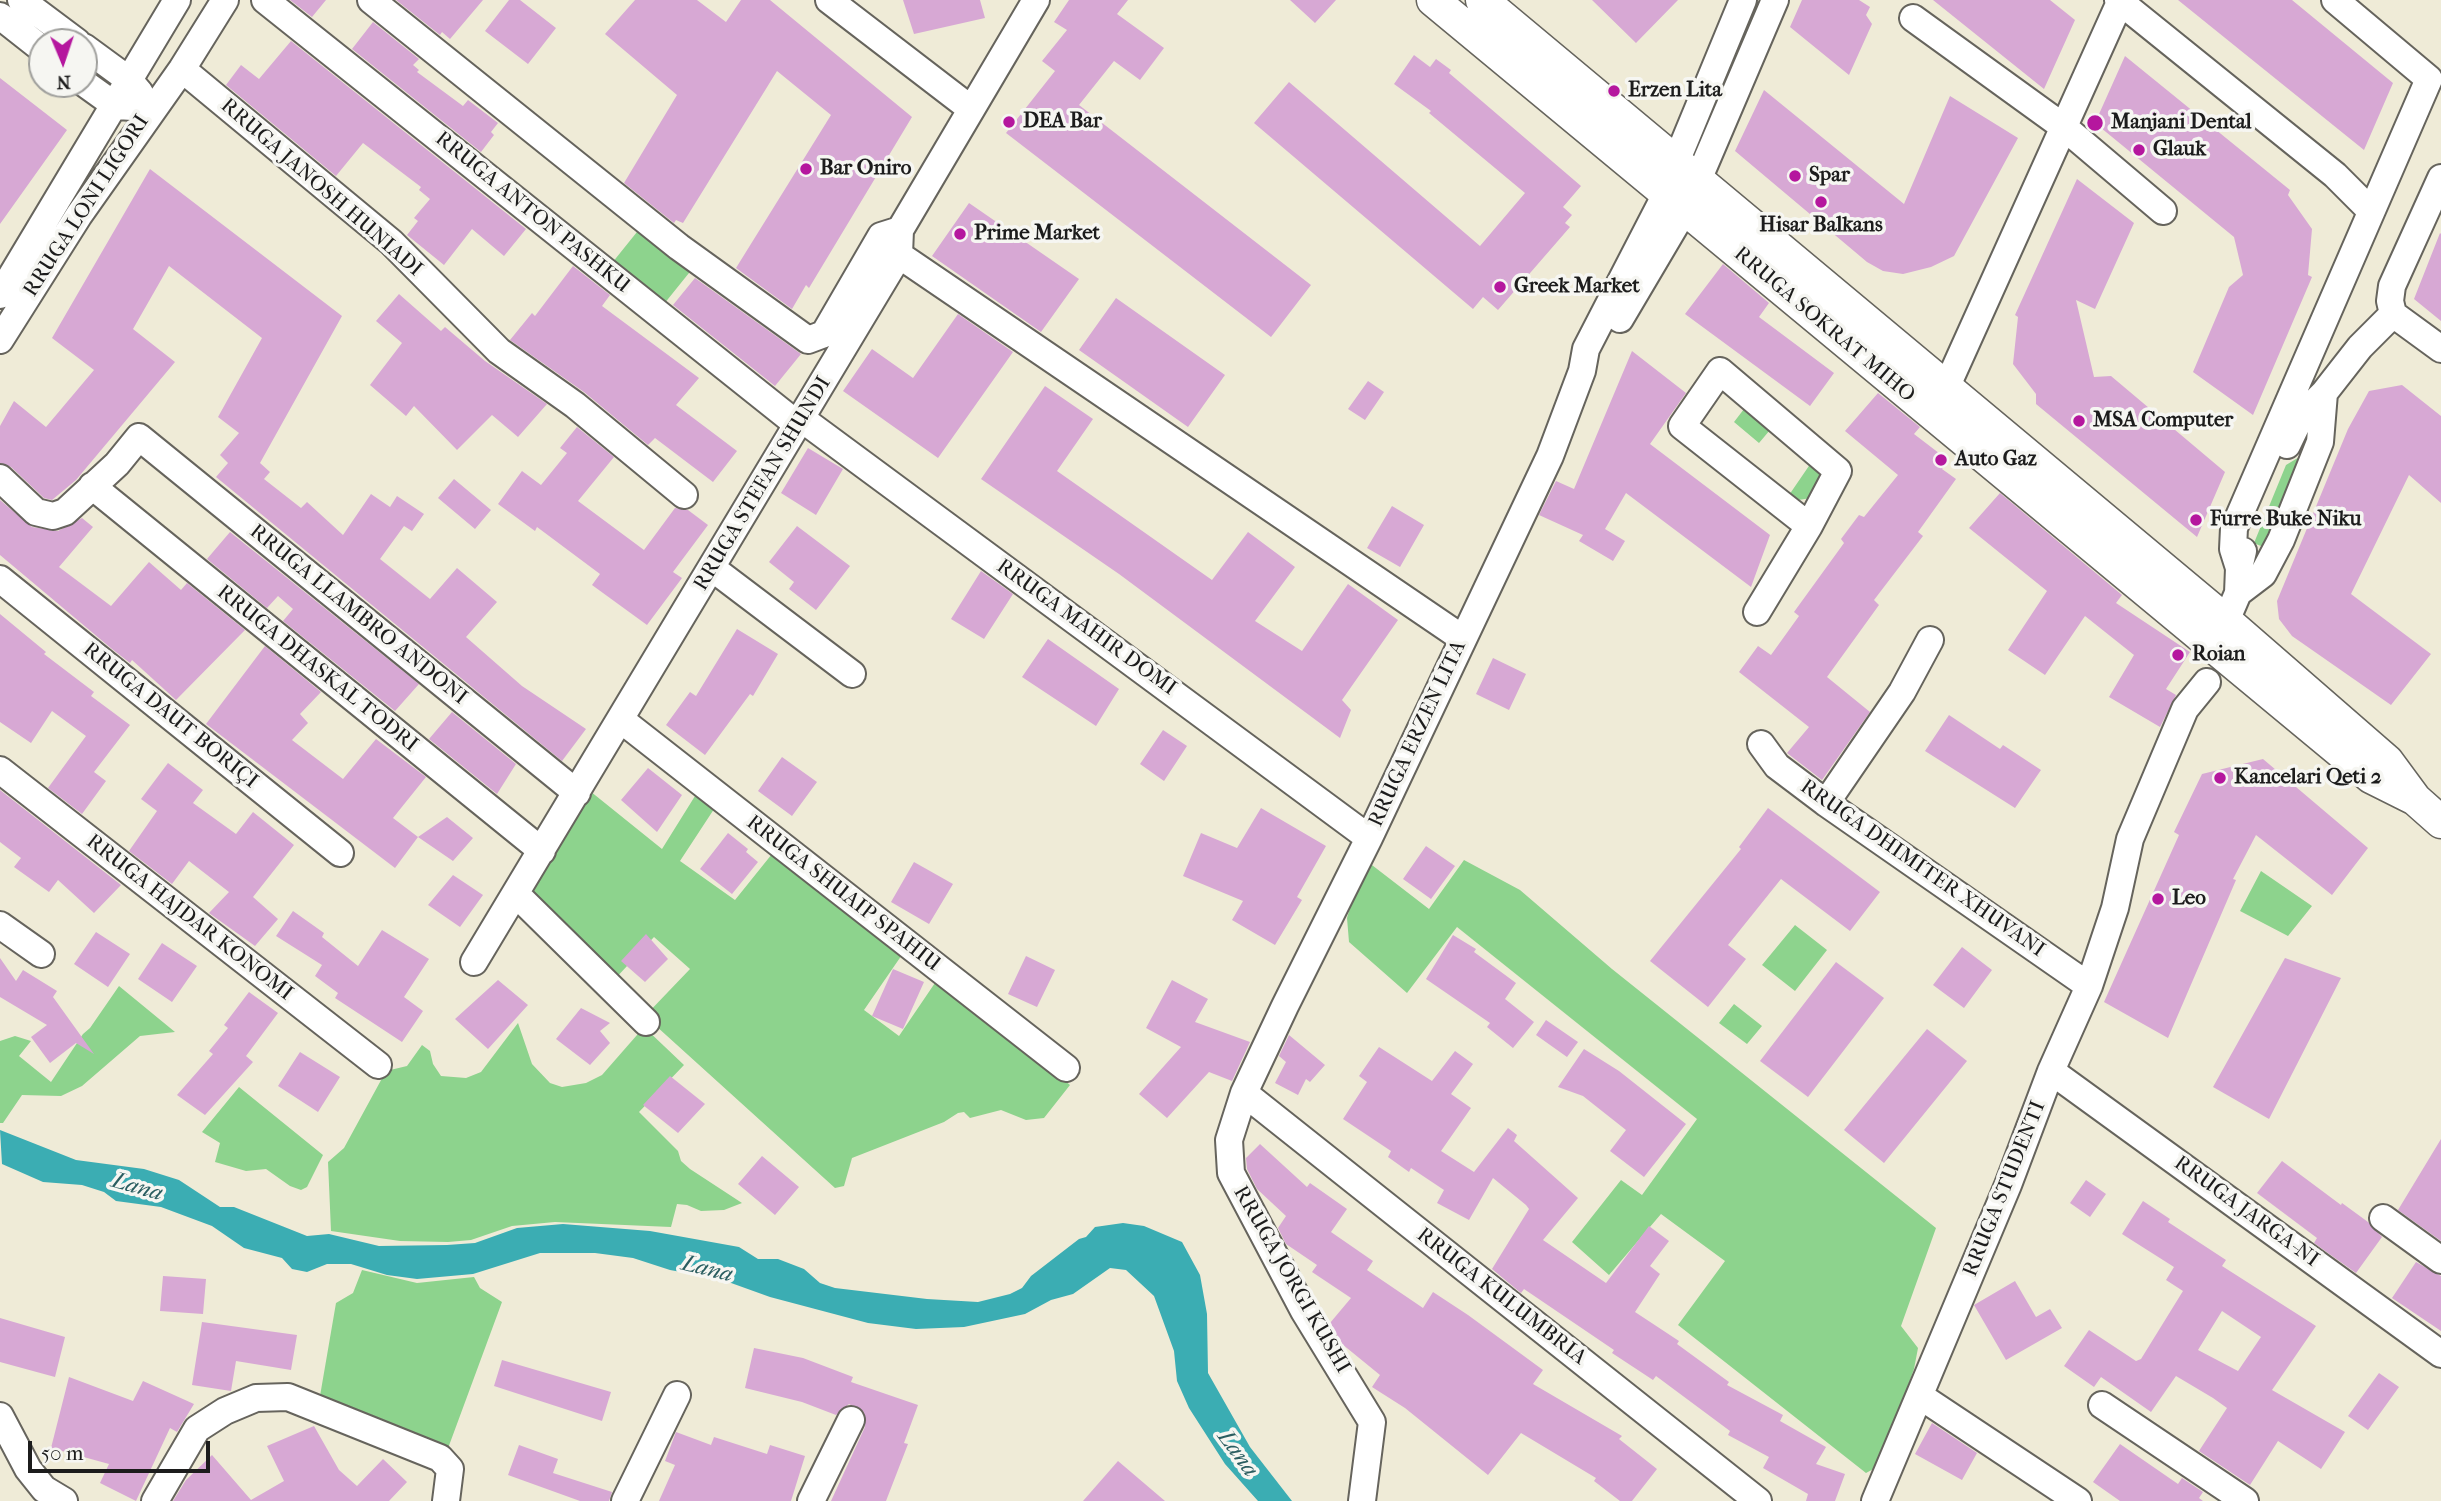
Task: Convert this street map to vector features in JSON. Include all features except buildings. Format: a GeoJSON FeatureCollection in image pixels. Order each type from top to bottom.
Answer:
{"type":"FeatureCollection","features":[{"type":"Feature","properties":{"kind":"main road","name":"RRUGA SOKRAT MIHO"},"geometry":{"type":"LineString","coordinates":[[1433,0],[1675,202],[2221,635]]}},
{"type":"Feature","properties":{"kind":"main road","name":"RRUGA SOKRAT MIHO"},"geometry":{"type":"LineString","coordinates":[[1482,0],[1946,388],[2221,635]]}},
{"type":"Feature","properties":{"kind":"main road"},"geometry":{"type":"LineString","coordinates":[[1675,202],[1687,171]]}},
{"type":"Feature","properties":{"kind":"main road"},"geometry":{"type":"LineString","coordinates":[[2221,635],[2387,761],[2415,799],[2441,822]]}},
{"type":"Feature","properties":{"kind":"street"},"geometry":{"type":"LineString","coordinates":[[21,0],[58,28]]}},
{"type":"Feature","properties":{"kind":"street","name":"RRUGA LONI LIGORI"},"geometry":{"type":"LineString","coordinates":[[0,295],[116,106],[177,0]]}},
{"type":"Feature","properties":{"kind":"street","name":"RRUGA LONI LIGORI"},"geometry":{"type":"LineString","coordinates":[[0,340],[152,108],[182,69],[225,0]]}},
{"type":"Feature","properties":{"kind":"street","name":"RRUGA ANTON PASHKU"},"geometry":{"type":"LineString","coordinates":[[265,0],[800,422]]}},
{"type":"Feature","properties":{"kind":"street"},"geometry":{"type":"LineString","coordinates":[[371,0],[679,247],[808,340],[824,334],[881,236],[900,243],[1462,638]]}},
{"type":"Feature","properties":{"kind":"street"},"geometry":{"type":"LineString","coordinates":[[829,0],[971,109]]}},
{"type":"Feature","properties":{"kind":"street","name":"RRUGA STEFAN SHUNDI"},"geometry":{"type":"LineString","coordinates":[[474,962],[800,422],[971,109],[1036,0]]}},
{"type":"Feature","properties":{"kind":"street"},"geometry":{"type":"LineString","coordinates":[[1687,171],[1743,0]]}},
{"type":"Feature","properties":{"kind":"street"},"geometry":{"type":"LineString","coordinates":[[1687,171],[1774,0]]}},
{"type":"Feature","properties":{"kind":"street"},"geometry":{"type":"LineString","coordinates":[[2238,580],[2233,549],[2234,528],[2429,79],[2335,0]]}},
{"type":"Feature","properties":{"kind":"street"},"geometry":{"type":"LineString","coordinates":[[1946,388],[2120,1],[2335,175],[2371,211]]}},
{"type":"Feature","properties":{"kind":"street"},"geometry":{"type":"LineString","coordinates":[[0,16],[28,38]]}},
{"type":"Feature","properties":{"kind":"street"},"geometry":{"type":"LineString","coordinates":[[1913,18],[2065,128],[2162,211]]}},
{"type":"Feature","properties":{"kind":"street"},"geometry":{"type":"LineString","coordinates":[[98,57],[129,80],[152,108]]}},
{"type":"Feature","properties":{"kind":"street","name":"RRUGA JANOSH HUNIADI"},"geometry":{"type":"LineString","coordinates":[[182,69],[391,242],[499,351],[575,405],[684,495]]}},
{"type":"Feature","properties":{"kind":"street","name":"RRUGA LONI LIGORI"},"geometry":{"type":"LineString","coordinates":[[98,93],[116,106],[152,108]]}},
{"type":"Feature","properties":{"kind":"street"},"geometry":{"type":"LineString","coordinates":[[2441,178],[2392,286],[2390,301],[2393,314],[2441,349]]}},
{"type":"Feature","properties":{"kind":"street","name":"RRUGA ERZEN LITA"},"geometry":{"type":"LineString","coordinates":[[1244,1093],[1369,838],[1550,456],[1583,371],[1596,358],[1675,202]]}},
{"type":"Feature","properties":{"kind":"street","name":"RRUGA STUDENTI"},"geometry":{"type":"LineString","coordinates":[[1875,1501],[2008,1185],[2051,1071],[2089,986],[2124,873],[2144,843],[2199,717],[2207,682],[2270,478],[2301,416],[2324,393],[2360,346],[2393,314]]}},
{"type":"Feature","properties":{"kind":"street"},"geometry":{"type":"LineString","coordinates":[[1757,612],[1809,526],[1838,471],[1720,371],[1682,426],[1809,526]]}},
{"type":"Feature","properties":{"kind":"street","name":"RRUGA MAHIR DOMI"},"geometry":{"type":"LineString","coordinates":[[800,422],[1369,838]]}},
{"type":"Feature","properties":{"kind":"street","name":"RRUGA LLAMBRO ANDONI"},"geometry":{"type":"LineString","coordinates":[[92,486],[139,437],[577,793]]}},
{"type":"Feature","properties":{"kind":"street"},"geometry":{"type":"LineString","coordinates":[[0,478],[36,512],[53,516],[65,512],[92,486]]}},
{"type":"Feature","properties":{"kind":"street","name":"RRUGA DHASKAL TODRI"},"geometry":{"type":"LineString","coordinates":[[92,486],[542,851]]}},
{"type":"Feature","properties":{"kind":"street"},"geometry":{"type":"LineString","coordinates":[[712,568],[852,674]]}},
{"type":"Feature","properties":{"kind":"street","name":"RRUGA DAUT BORIÇI"},"geometry":{"type":"LineString","coordinates":[[0,579],[340,853]]}},
{"type":"Feature","properties":{"kind":"street"},"geometry":{"type":"LineString","coordinates":[[1826,803],[1902,692],[1930,640]]}},
{"type":"Feature","properties":{"kind":"street","name":"RRUGA SHUAIP SPAHIU"},"geometry":{"type":"LineString","coordinates":[[620,719],[1066,1068]]}},
{"type":"Feature","properties":{"kind":"street","name":"RRUGA DHIMITER XHUVANI"},"geometry":{"type":"LineString","coordinates":[[1761,744],[1777,766],[1826,803],[2089,986]]}},
{"type":"Feature","properties":{"kind":"street","name":"RRUGA HAJDAR KONOMI"},"geometry":{"type":"LineString","coordinates":[[0,770],[378,1065]]}},
{"type":"Feature","properties":{"kind":"street"},"geometry":{"type":"LineString","coordinates":[[516,894],[646,1021]]}},
{"type":"Feature","properties":{"kind":"street"},"geometry":{"type":"LineString","coordinates":[[0,925],[41,954]]}},
{"type":"Feature","properties":{"kind":"street","name":"RRUGA JARGA-NI"},"geometry":{"type":"LineString","coordinates":[[2051,1071],[2441,1354]]}},
{"type":"Feature","properties":{"kind":"street","name":"RRUGA JORGI KUSHI"},"geometry":{"type":"LineString","coordinates":[[1244,1093],[1229,1140],[1231,1174],[1304,1311],[1372,1422],[1362,1501]]}},
{"type":"Feature","properties":{"kind":"street","name":"RRUGA KULUMBRIA"},"geometry":{"type":"LineString","coordinates":[[1244,1093],[1758,1501]]}},
{"type":"Feature","properties":{"kind":"street"},"geometry":{"type":"LineString","coordinates":[[2383,1218],[2441,1260]]}},
{"type":"Feature","properties":{"kind":"street"},"geometry":{"type":"LineString","coordinates":[[625,1501],[677,1395]]}},
{"type":"Feature","properties":{"kind":"street"},"geometry":{"type":"LineString","coordinates":[[155,1501],[197,1429],[225,1411],[256,1398],[288,1396],[440,1458],[450,1469],[446,1501]]}},
{"type":"Feature","properties":{"kind":"street"},"geometry":{"type":"LineString","coordinates":[[1920,1396],[2078,1501]]}},
{"type":"Feature","properties":{"kind":"street"},"geometry":{"type":"LineString","coordinates":[[2102,1405],[2245,1501]]}},
{"type":"Feature","properties":{"kind":"street"},"geometry":{"type":"LineString","coordinates":[[0,1416],[27,1469],[44,1489],[64,1501]]}},
{"type":"Feature","properties":{"kind":"street"},"geometry":{"type":"LineString","coordinates":[[811,1501],[851,1420]]}},
{"type":"Feature","properties":{"kind":"green space"},"geometry":{"type":"Polygon","coordinates":[[[641,227],[693,268],[664,304],[612,263],[641,227]]]}},
{"type":"Feature","properties":{"kind":"green space"},"geometry":{"type":"Polygon","coordinates":[[[1744,409],[1770,430],[1759,443],[1734,422],[1744,409]]]}},
{"type":"Feature","properties":{"kind":"green space"},"geometry":{"type":"Polygon","coordinates":[[[2311,450],[2270,550],[2254,543],[2286,465],[2311,450]]]}},
{"type":"Feature","properties":{"kind":"green space"},"geometry":{"type":"Polygon","coordinates":[[[1813,460],[1821,467],[1821,478],[1811,498],[1792,501],[1787,498],[1813,460]]]}},
{"type":"Feature","properties":{"kind":"green space"},"geometry":{"type":"Polygon","coordinates":[[[585,787],[662,849],[700,788],[718,803],[680,861],[735,900],[776,849],[906,949],[864,1010],[899,1036],[939,977],[1070,1085],[1044,1118],[1026,1120],[1001,1110],[970,1118],[964,1112],[958,1113],[944,1122],[852,1158],[844,1186],[835,1188],[645,1016],[690,969],[654,937],[614,980],[527,886],[585,787]]]}},
{"type":"Feature","properties":{"kind":"green space"},"geometry":{"type":"Polygon","coordinates":[[[1464,860],[1520,890],[1612,969],[1936,1228],[1901,1326],[1918,1348],[1914,1369],[1879,1466],[1866,1473],[1678,1325],[1725,1261],[1661,1214],[1609,1275],[1572,1242],[1621,1180],[1642,1195],[1697,1119],[1457,927],[1407,993],[1349,942],[1347,918],[1358,880],[1368,862],[1429,909],[1464,860]]]}},
{"type":"Feature","properties":{"kind":"green space"},"geometry":{"type":"Polygon","coordinates":[[[2261,871],[2312,906],[2288,936],[2240,911],[2261,871]]]}},
{"type":"Feature","properties":{"kind":"green space"},"geometry":{"type":"Polygon","coordinates":[[[1795,925],[1827,950],[1795,991],[1762,965],[1795,925]]]}},
{"type":"Feature","properties":{"kind":"green space"},"geometry":{"type":"Polygon","coordinates":[[[119,986],[175,1032],[140,1036],[82,1086],[61,1096],[22,1095],[3,1123],[0,1123],[0,1041],[15,1036],[31,1041],[19,1056],[51,1082],[119,986]]]}},
{"type":"Feature","properties":{"kind":"green space"},"geometry":{"type":"Polygon","coordinates":[[[1734,1004],[1762,1026],[1747,1044],[1719,1023],[1734,1004]]]}},
{"type":"Feature","properties":{"kind":"green space"},"geometry":{"type":"Polygon","coordinates":[[[518,1023],[532,1064],[550,1083],[562,1087],[586,1083],[602,1075],[644,1027],[684,1065],[639,1112],[678,1151],[681,1161],[690,1169],[742,1203],[724,1210],[701,1211],[677,1204],[671,1227],[555,1222],[512,1226],[471,1240],[448,1242],[400,1241],[331,1231],[328,1162],[344,1148],[386,1071],[407,1066],[422,1045],[430,1051],[433,1064],[441,1076],[466,1078],[481,1072],[518,1023]]]}},
{"type":"Feature","properties":{"kind":"green space"},"geometry":{"type":"Polygon","coordinates":[[[239,1087],[323,1155],[307,1187],[301,1190],[290,1186],[266,1169],[246,1171],[215,1162],[220,1143],[202,1132],[239,1087]]]}},
{"type":"Feature","properties":{"kind":"green space"},"geometry":{"type":"Polygon","coordinates":[[[362,1270],[417,1283],[474,1277],[480,1288],[502,1302],[447,1451],[320,1396],[336,1303],[353,1293],[362,1270]]]}},
{"type":"Feature","properties":{"kind":"water","name":"Lana"},"geometry":{"type":"Polygon","coordinates":[[[0,1130],[76,1160],[144,1169],[179,1180],[220,1207],[234,1207],[307,1236],[329,1234],[379,1246],[475,1243],[517,1228],[563,1224],[650,1231],[739,1247],[758,1259],[778,1259],[804,1269],[820,1283],[835,1288],[927,1299],[978,1302],[1010,1294],[1022,1288],[1031,1276],[1079,1239],[1086,1237],[1095,1227],[1123,1223],[1144,1226],[1182,1242],[1200,1275],[1207,1314],[1208,1373],[1250,1447],[1292,1501],[1258,1501],[1225,1464],[1189,1408],[1177,1381],[1174,1351],[1154,1296],[1126,1270],[1110,1268],[1073,1294],[1051,1300],[1025,1314],[964,1327],[916,1329],[868,1323],[770,1297],[720,1279],[670,1270],[633,1258],[595,1253],[540,1253],[473,1274],[417,1279],[387,1275],[351,1264],[327,1264],[307,1272],[292,1269],[282,1258],[244,1248],[212,1226],[161,1207],[116,1201],[104,1192],[82,1185],[43,1182],[2,1164],[0,1130]]]}},
{"type":"Feature","properties":{"kind":"place","name":"Erzen Lita"},"geometry":{"type":"Point","coordinates":[1614,91]}},
{"type":"Feature","properties":{"kind":"place","name":"DEA Bar"},"geometry":{"type":"Point","coordinates":[1009,122]}},
{"type":"Feature","properties":{"kind":"place","name":"Manjani Dental"},"geometry":{"type":"Point","coordinates":[2095,123]}},
{"type":"Feature","properties":{"kind":"place","name":"Glauk"},"geometry":{"type":"Point","coordinates":[2139,150]}},
{"type":"Feature","properties":{"kind":"place","name":"Bar Oniro"},"geometry":{"type":"Point","coordinates":[806,169]}},
{"type":"Feature","properties":{"kind":"place","name":"Spar"},"geometry":{"type":"Point","coordinates":[1795,176]}},
{"type":"Feature","properties":{"kind":"place","name":"Hisar Balkans"},"geometry":{"type":"Point","coordinates":[1821,202]}},
{"type":"Feature","properties":{"kind":"place","name":"Prime Market"},"geometry":{"type":"Point","coordinates":[960,234]}},
{"type":"Feature","properties":{"kind":"place","name":"Greek Market"},"geometry":{"type":"Point","coordinates":[1500,287]}},
{"type":"Feature","properties":{"kind":"place","name":"MSA Computer"},"geometry":{"type":"Point","coordinates":[2079,421]}},
{"type":"Feature","properties":{"kind":"place","name":"Auto Gaz"},"geometry":{"type":"Point","coordinates":[1941,460]}},
{"type":"Feature","properties":{"kind":"place","name":"Furre Buke Niku"},"geometry":{"type":"Point","coordinates":[2196,520]}},
{"type":"Feature","properties":{"kind":"place","name":"Roian"},"geometry":{"type":"Point","coordinates":[2178,655]}},
{"type":"Feature","properties":{"kind":"place","name":"Kancelari Qeti 2"},"geometry":{"type":"Point","coordinates":[2220,778]}},
{"type":"Feature","properties":{"kind":"place","name":"Leo"},"geometry":{"type":"Point","coordinates":[2158,899]}}]}
